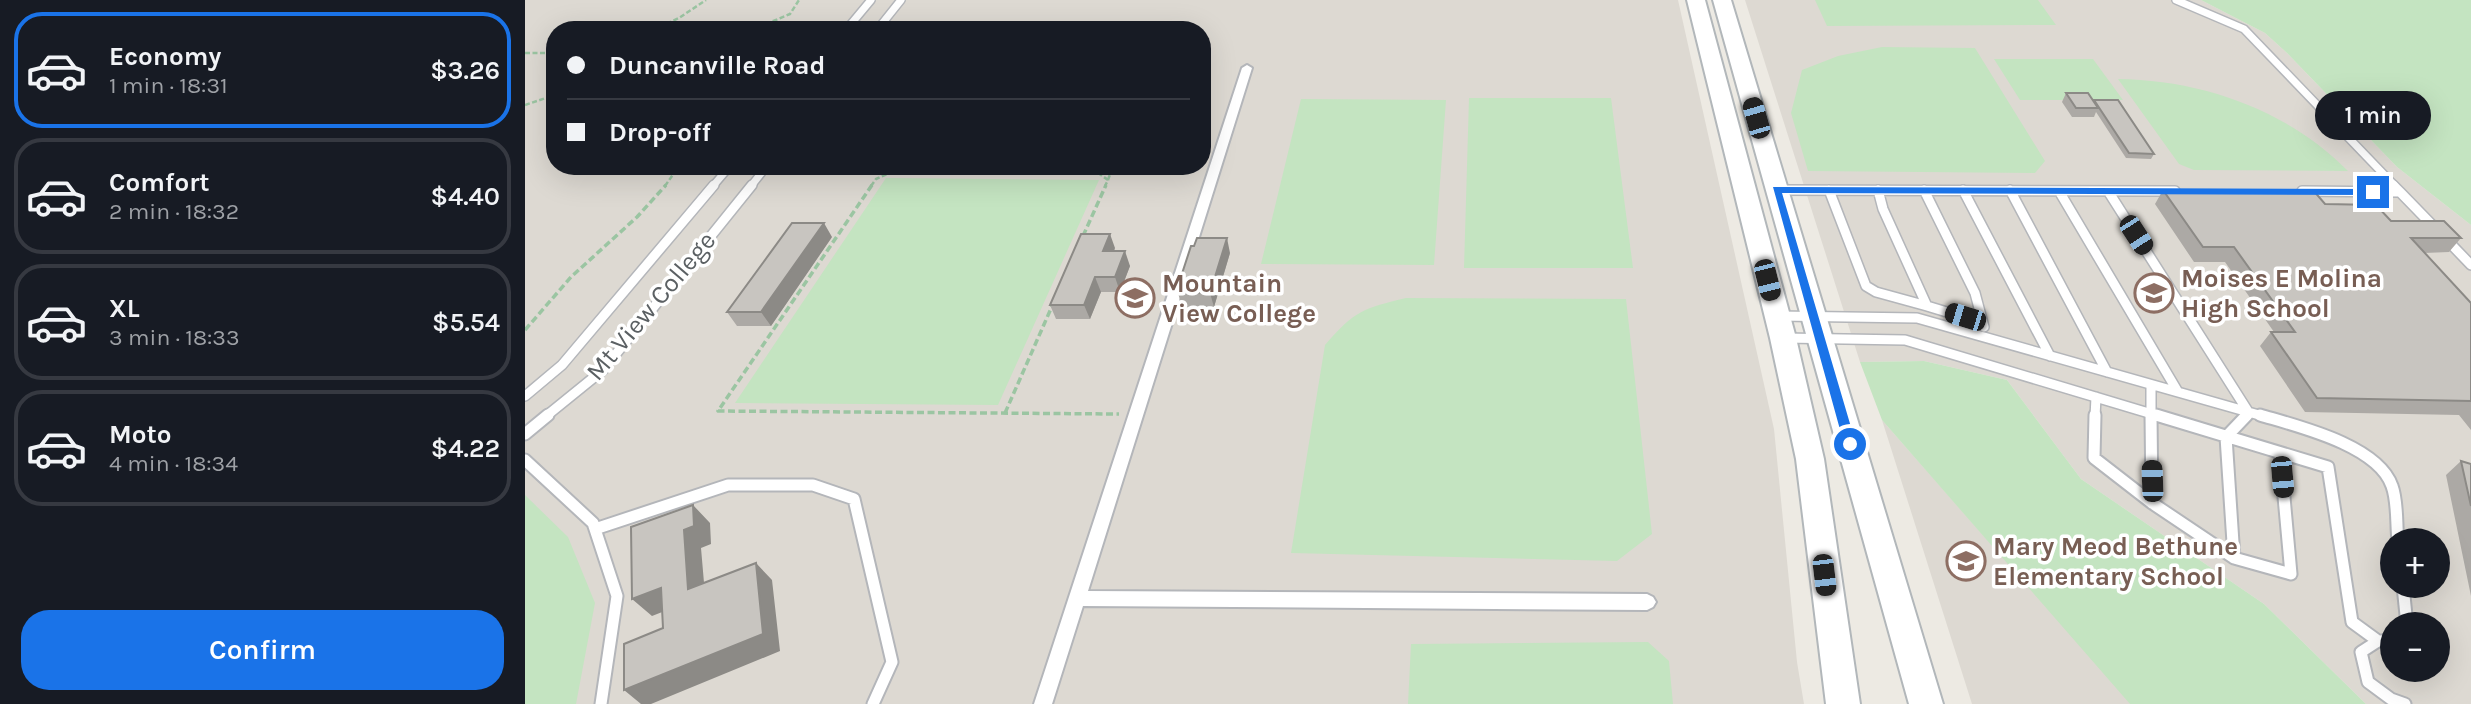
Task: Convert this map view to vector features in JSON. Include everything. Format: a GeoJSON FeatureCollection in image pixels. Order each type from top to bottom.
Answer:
{"type":"FeatureCollection","features":[{"type":"Feature","properties":{"kind":"main road"},"geometry":{"type":"LineString","coordinates":[[1696,0],[1780,327],[1810,458],[1843,704]]}},
{"type":"Feature","properties":{"kind":"main road"},"geometry":{"type":"LineString","coordinates":[[1722,0],[1926,704]]}},
{"type":"Feature","properties":{"kind":"street"},"geometry":{"type":"LineString","coordinates":[[1043,704],[1247,68]]}},
{"type":"Feature","properties":{"kind":"street"},"geometry":{"type":"LineString","coordinates":[[1076,598],[1647,602]]}},
{"type":"Feature","properties":{"kind":"lane"},"geometry":{"type":"LineString","coordinates":[[854,21],[871,0]]}},
{"type":"Feature","properties":{"kind":"lane"},"geometry":{"type":"LineString","coordinates":[[884,21],[901,0]]}},
{"type":"Feature","properties":{"kind":"lane"},"geometry":{"type":"LineString","coordinates":[[2176,0],[2244,29],[2471,265]]}},
{"type":"Feature","properties":{"kind":"lane","name":"Mt View College"},"geometry":{"type":"LineString","coordinates":[[525,396],[562,365],[722,175]]}},
{"type":"Feature","properties":{"kind":"lane","name":"Mt View College"},"geometry":{"type":"LineString","coordinates":[[525,434],[603,370],[760,175]]}},
{"type":"Feature","properties":{"kind":"lane"},"geometry":{"type":"LineString","coordinates":[[1777,190],[2191,191]]}},
{"type":"Feature","properties":{"kind":"lane"},"geometry":{"type":"LineString","coordinates":[[1829,190],[1867,286],[1877,292],[1983,323]]}},
{"type":"Feature","properties":{"kind":"lane"},"geometry":{"type":"LineString","coordinates":[[1878,190],[1883,209],[1927,306]]}},
{"type":"Feature","properties":{"kind":"lane"},"geometry":{"type":"LineString","coordinates":[[1924,190],[1975,293],[1986,337]]}},
{"type":"Feature","properties":{"kind":"lane"},"geometry":{"type":"LineString","coordinates":[[1963,190],[2050,356]]}},
{"type":"Feature","properties":{"kind":"lane"},"geometry":{"type":"LineString","coordinates":[[2010,190],[2107,372]]}},
{"type":"Feature","properties":{"kind":"lane"},"geometry":{"type":"LineString","coordinates":[[2059,191],[2178,392]]}},
{"type":"Feature","properties":{"kind":"lane"},"geometry":{"type":"LineString","coordinates":[[2108,191],[2249,413]]}},
{"type":"Feature","properties":{"kind":"lane"},"geometry":{"type":"LineString","coordinates":[[2289,191],[2400,192]]}},
{"type":"Feature","properties":{"kind":"lane"},"geometry":{"type":"LineString","coordinates":[[1780,327],[1816,328],[1917,318],[2322,433],[2372,459],[2392,485],[2397,528]]}},
{"type":"Feature","properties":{"kind":"lane"},"geometry":{"type":"LineString","coordinates":[[1780,327],[1816,328],[1905,340],[2327,467],[2352,622],[2378,640],[2361,653],[2368,682],[2392,699],[2405,704]]}},
{"type":"Feature","properties":{"kind":"lane"},"geometry":{"type":"LineString","coordinates":[[2151,385],[2153,503]]}},
{"type":"Feature","properties":{"kind":"lane"},"geometry":{"type":"LineString","coordinates":[[2097,397],[2094,458],[2153,503],[2234,558],[2291,574],[2280,453]]}},
{"type":"Feature","properties":{"kind":"lane"},"geometry":{"type":"LineString","coordinates":[[2234,558],[2227,437],[2249,413]]}},
{"type":"Feature","properties":{"kind":"lane"},"geometry":{"type":"LineString","coordinates":[[525,460],[593,523],[617,596],[601,704]]}},
{"type":"Feature","properties":{"kind":"lane"},"geometry":{"type":"LineString","coordinates":[[595,528],[728,485],[813,485],[854,499],[892,662],[873,704]]}},
{"type":"Feature","properties":{"kind":"path"},"geometry":{"type":"LineString","coordinates":[[672,21],[706,0]]}},
{"type":"Feature","properties":{"kind":"path"},"geometry":{"type":"LineString","coordinates":[[773,21],[790,14],[799,0]]}},
{"type":"Feature","properties":{"kind":"path"},"geometry":{"type":"LineString","coordinates":[[525,53],[546,53]]}},
{"type":"Feature","properties":{"kind":"path"},"geometry":{"type":"LineString","coordinates":[[525,105],[546,98]]}},
{"type":"Feature","properties":{"kind":"path"},"geometry":{"type":"LineString","coordinates":[[525,330],[556,293],[632,223],[673,175]]}},
{"type":"Feature","properties":{"kind":"path"},"geometry":{"type":"LineString","coordinates":[[872,175],[876,179]]}},
{"type":"Feature","properties":{"kind":"path"},"geometry":{"type":"LineString","coordinates":[[886,175],[876,179],[718,411],[1136,414]]}},
{"type":"Feature","properties":{"kind":"path"},"geometry":{"type":"LineString","coordinates":[[1101,175],[1108,180]]}},
{"type":"Feature","properties":{"kind":"path"},"geometry":{"type":"LineString","coordinates":[[1081,241],[1109,175]]}},
{"type":"Feature","properties":{"kind":"path"},"geometry":{"type":"LineString","coordinates":[[1005,413],[1054,303]]}},
{"type":"Feature","properties":{"kind":"shaded area","name":"Mountain View College"},"geometry":{"type":"Polygon","coordinates":[[[525,0],[1678,0],[1774,429],[1797,662],[1804,704],[525,704],[525,0]]]}},
{"type":"Feature","properties":{"kind":"shaded area","name":"Moises E Molina High School"},"geometry":{"type":"Polygon","coordinates":[[[1745,0],[2201,0],[2265,33],[2397,167],[2471,225],[2471,704],[2366,704],[2264,604],[2081,479],[2007,380],[1924,361],[1860,362],[1745,0]]]}},
{"type":"Feature","properties":{"kind":"shaded area","name":"Mary Meod Bethune Elementary School"},"geometry":{"type":"Polygon","coordinates":[[[1882,420],[2129,701],[2130,704],[1972,704],[1882,420]]]}},
{"type":"Feature","properties":{"kind":"green space"},"geometry":{"type":"Polygon","coordinates":[[[1815,0],[2038,0],[2056,25],[1827,26],[1815,0]]]}},
{"type":"Feature","properties":{"kind":"green space"},"geometry":{"type":"Polygon","coordinates":[[[2201,0],[2471,0],[2471,225],[2397,167],[2265,33],[2201,0]]]}},
{"type":"Feature","properties":{"kind":"green space"},"geometry":{"type":"Polygon","coordinates":[[[1882,47],[1975,48],[2045,161],[2035,173],[1808,171],[1791,113],[1802,70],[1838,56],[1882,47]]]}},
{"type":"Feature","properties":{"kind":"green space"},"geometry":{"type":"Polygon","coordinates":[[[1994,59],[2093,59],[2123,100],[2020,100],[1994,59]]]}},
{"type":"Feature","properties":{"kind":"green space"},"geometry":{"type":"Polygon","coordinates":[[[2118,79],[2181,85],[2242,102],[2299,131],[2348,171],[2194,170],[2179,164],[2118,79]]]}},
{"type":"Feature","properties":{"kind":"green space"},"geometry":{"type":"Polygon","coordinates":[[[1469,98],[1611,98],[1633,268],[1464,268],[1469,98]]]}},
{"type":"Feature","properties":{"kind":"green space"},"geometry":{"type":"Polygon","coordinates":[[[1301,99],[1446,100],[1434,265],[1261,264],[1301,99]]]}},
{"type":"Feature","properties":{"kind":"green space"},"geometry":{"type":"Polygon","coordinates":[[[886,178],[1099,180],[998,405],[735,403],[886,178]]]}},
{"type":"Feature","properties":{"kind":"green space"},"geometry":{"type":"Polygon","coordinates":[[[1406,298],[1626,299],[1652,534],[1617,561],[1291,553],[1325,345],[1361,312],[1406,298]]]}},
{"type":"Feature","properties":{"kind":"green space"},"geometry":{"type":"Polygon","coordinates":[[[1924,361],[2007,380],[2081,479],[2264,604],[2366,704],[2130,704],[1882,420],[1860,362],[1924,361]]]}},
{"type":"Feature","properties":{"kind":"green space"},"geometry":{"type":"Polygon","coordinates":[[[525,495],[568,537],[595,603],[576,704],[525,704],[525,495]]]}},
{"type":"Feature","properties":{"kind":"green space"},"geometry":{"type":"Polygon","coordinates":[[[1648,642],[1669,661],[1673,704],[1408,704],[1411,644],[1648,642]]]}},
{"type":"Feature","properties":{"kind":"building"},"geometry":{"type":"Polygon","coordinates":[[[2066,93],[2088,93],[2098,108],[2076,108],[2066,93]]]}},
{"type":"Feature","properties":{"kind":"building"},"geometry":{"type":"Polygon","coordinates":[[[2094,100],[2118,100],[2154,154],[2129,153],[2094,100]]]}},
{"type":"Feature","properties":{"kind":"building"},"geometry":{"type":"Polygon","coordinates":[[[2163,190],[2313,190],[2325,204],[2376,205],[2391,221],[2444,221],[2461,238],[2411,238],[2471,303],[2471,401],[2317,398],[2271,332],[2295,332],[2234,247],[2203,247],[2163,190]]]}},
{"type":"Feature","properties":{"kind":"building"},"geometry":{"type":"Polygon","coordinates":[[[792,223],[824,223],[761,312],[727,312],[792,223]]]}},
{"type":"Feature","properties":{"kind":"building"},"geometry":{"type":"Polygon","coordinates":[[[1081,234],[1110,234],[1103,251],[1125,251],[1115,277],[1095,277],[1084,305],[1050,305],[1081,234]]]}},
{"type":"Feature","properties":{"kind":"building"},"geometry":{"type":"Polygon","coordinates":[[[1197,238],[1227,238],[1210,293],[1179,292],[1180,289],[1177,289],[1191,246],[1194,246],[1197,238]]]}},
{"type":"Feature","properties":{"kind":"building"},"geometry":{"type":"Polygon","coordinates":[[[2461,461],[2471,464],[2471,506],[2461,461]]]}},
{"type":"Feature","properties":{"kind":"building"},"geometry":{"type":"Polygon","coordinates":[[[693,505],[694,526],[684,530],[688,589],[756,563],[763,634],[624,690],[624,644],[663,628],[661,588],[632,599],[631,527],[693,505]]]}},
{"type":"Feature","properties":{"kind":"place","name":"Moises E Molina High School"},"geometry":{"type":"Point","coordinates":[2154,293]}},
{"type":"Feature","properties":{"kind":"place","name":"Mountain View College"},"geometry":{"type":"Point","coordinates":[1135,298]}},
{"type":"Feature","properties":{"kind":"place","name":"Mary Meod Bethune Elementary School"},"geometry":{"type":"Point","coordinates":[1966,561]}},
{"type":"Feature","properties":{"kind":"route"},"geometry":{"type":"LineString","coordinates":[[1850,444],[1777,190],[2373,192]]}}]}
